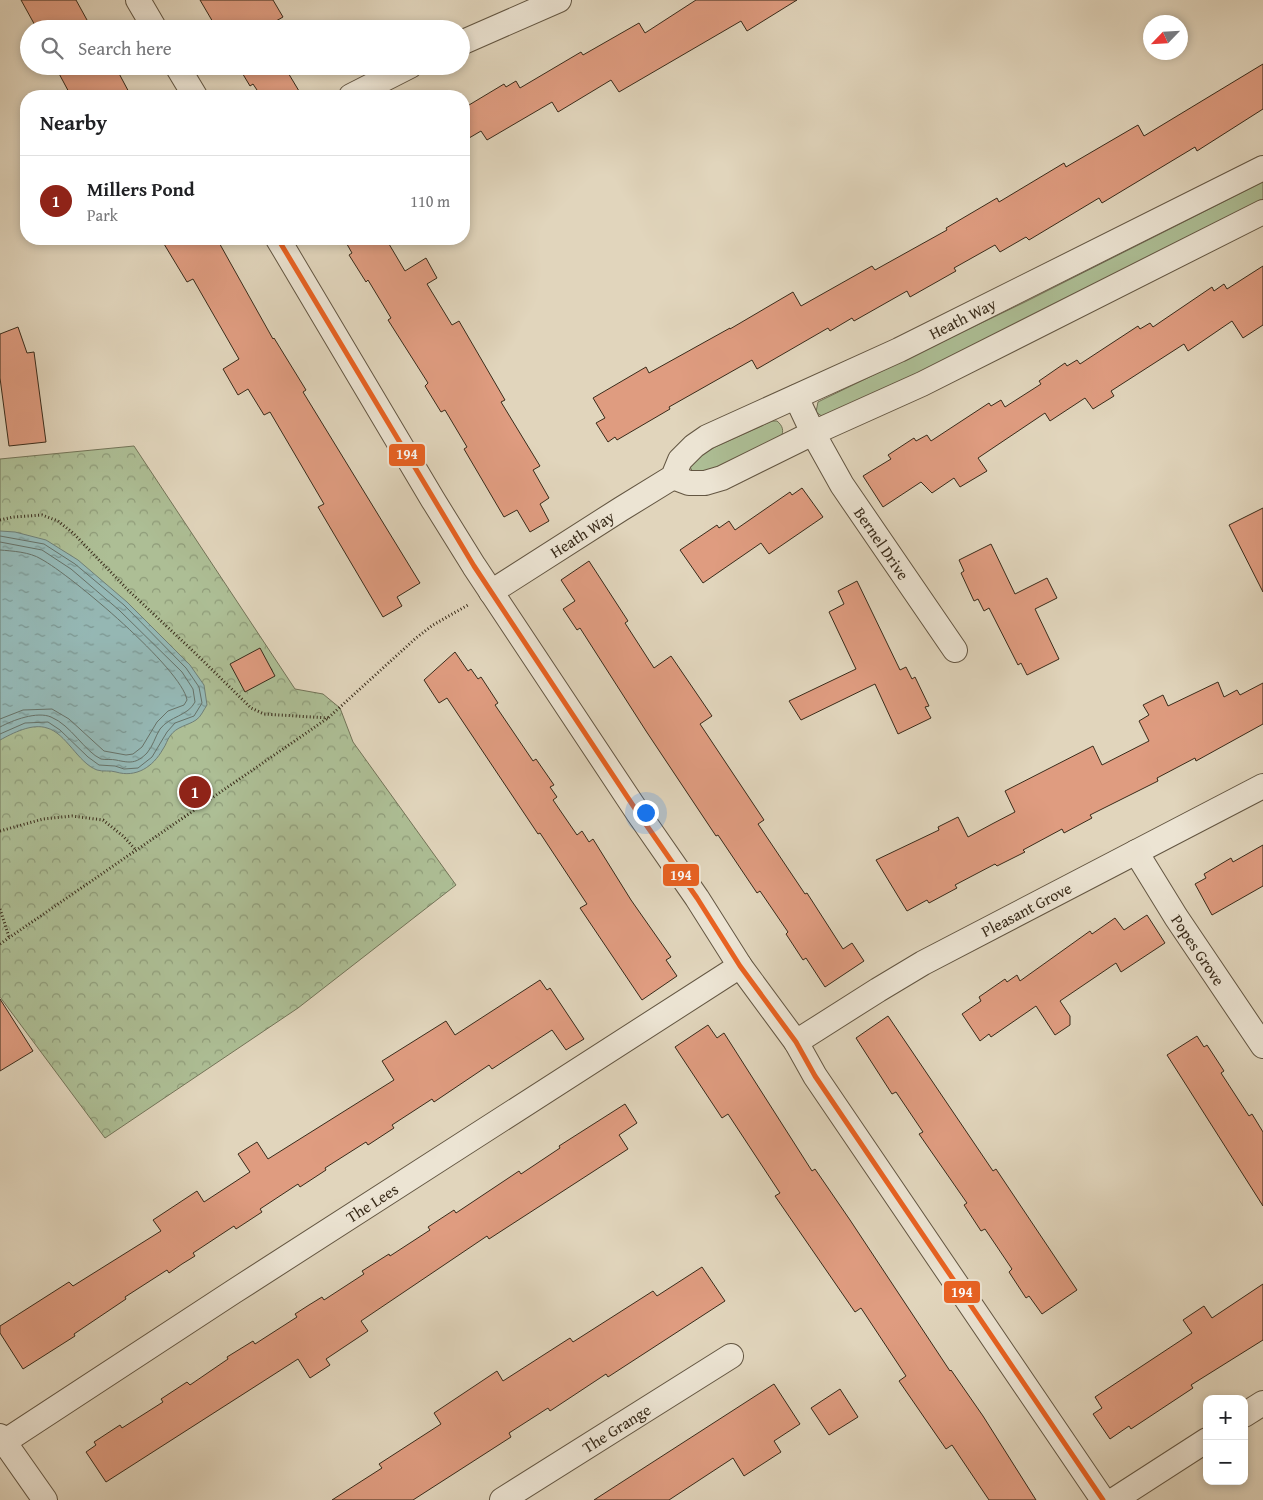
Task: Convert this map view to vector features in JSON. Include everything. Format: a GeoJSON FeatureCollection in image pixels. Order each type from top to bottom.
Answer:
{"type":"FeatureCollection","features":[{"type":"Feature","properties":{"kind":"street"},"geometry":{"type":"LineString","coordinates":[[138,0],[150,20]]}},
{"type":"Feature","properties":{"kind":"street"},"geometry":{"type":"LineString","coordinates":[[470,39],[559,0]]}},
{"type":"Feature","properties":{"kind":"street"},"geometry":{"type":"LineString","coordinates":[[183,75],[192,90]]}},
{"type":"Feature","properties":{"kind":"street"},"geometry":{"type":"LineString","coordinates":[[363,90],[392,75]]}},
{"type":"Feature","properties":{"kind":"street","name":"Heath Way"},"geometry":{"type":"LineString","coordinates":[[491,592],[673,477],[680,460],[694,446],[707,437],[917,341],[1263,168]]}},
{"type":"Feature","properties":{"kind":"street"},"geometry":{"type":"LineString","coordinates":[[673,477],[689,483],[705,483],[722,478],[922,384],[1263,212]]}},
{"type":"Feature","properties":{"kind":"street"},"geometry":{"type":"LineString","coordinates":[[282,245],[433,500],[491,592],[697,898],[740,966],[796,1042],[815,1076],[1103,1500]]}},
{"type":"Feature","properties":{"kind":"street","name":"Bernel Drive"},"geometry":{"type":"LineString","coordinates":[[796,397],[813,434],[842,484],[955,650]]}},
{"type":"Feature","properties":{"kind":"street","name":"Pleasant Grove"},"geometry":{"type":"LineString","coordinates":[[796,1042],[923,963],[1263,786]]}},
{"type":"Feature","properties":{"kind":"street","name":"Popes Grove"},"geometry":{"type":"LineString","coordinates":[[1136,852],[1176,917],[1263,1046]]}},
{"type":"Feature","properties":{"kind":"street","name":"The Lees"},"geometry":{"type":"LineString","coordinates":[[2,1439],[740,966]]}},
{"type":"Feature","properties":{"kind":"street","name":"The Grange"},"geometry":{"type":"LineString","coordinates":[[502,1500],[731,1356]]}},
{"type":"Feature","properties":{"kind":"street"},"geometry":{"type":"LineString","coordinates":[[1248,1412],[1263,1403]]}},
{"type":"Feature","properties":{"kind":"street"},"geometry":{"type":"LineString","coordinates":[[2,1439],[45,1500]]}},
{"type":"Feature","properties":{"kind":"street"},"geometry":{"type":"LineString","coordinates":[[1114,1500],[1203,1443]]}},
{"type":"Feature","properties":{"kind":"path"},"geometry":{"type":"LineString","coordinates":[[0,520],[42,515],[58,520],[251,708],[264,714],[328,718]]}},
{"type":"Feature","properties":{"kind":"path"},"geometry":{"type":"LineString","coordinates":[[0,944],[328,718],[433,625],[491,592]]}},
{"type":"Feature","properties":{"kind":"path"},"geometry":{"type":"LineString","coordinates":[[0,831],[44,819],[72,816],[103,820],[136,850]]}},
{"type":"Feature","properties":{"kind":"path"},"geometry":{"type":"LineString","coordinates":[[0,909],[9,937]]}},
{"type":"Feature","properties":{"kind":"green space"},"geometry":{"type":"Polygon","coordinates":[[[1263,182],[1263,201],[898,384],[823,417],[816,412],[818,402],[1025,302],[1263,182]]]}},
{"type":"Feature","properties":{"kind":"green space"},"geometry":{"type":"Polygon","coordinates":[[[772,421],[777,421],[782,427],[781,437],[725,466],[694,474],[690,463],[711,449],[772,421]]]}},
{"type":"Feature","properties":{"kind":"green space"},"geometry":{"type":"Polygon","coordinates":[[[134,446],[295,689],[323,694],[340,708],[353,742],[456,885],[298,1008],[105,1138],[0,997],[0,459],[134,446]]]}},
{"type":"Feature","properties":{"kind":"water"},"geometry":{"type":"Polygon","coordinates":[[[0,531],[15,532],[46,540],[78,560],[127,602],[190,665],[204,685],[207,705],[201,715],[196,720],[173,733],[159,755],[143,770],[123,773],[97,770],[84,761],[60,736],[47,728],[23,729],[0,740],[0,531]]]}},
{"type":"Feature","properties":{"kind":"building"},"geometry":{"type":"Polygon","coordinates":[[[21,0],[76,0],[87,20],[32,20],[21,0]]]}},
{"type":"Feature","properties":{"kind":"building"},"geometry":{"type":"Polygon","coordinates":[[[200,0],[273,0],[283,17],[278,20],[212,20],[200,0]]]}},
{"type":"Feature","properties":{"kind":"building"},"geometry":{"type":"Polygon","coordinates":[[[696,0],[797,0],[747,31],[741,21],[619,92],[611,80],[558,112],[552,102],[487,140],[481,131],[470,137],[470,104],[504,84],[506,87],[516,81],[520,88],[581,52],[583,55],[639,23],[645,33],[696,0]]]}},
{"type":"Feature","properties":{"kind":"building"},"geometry":{"type":"Polygon","coordinates":[[[1263,64],[1263,109],[1197,151],[1195,147],[1102,203],[1099,198],[1029,240],[1026,237],[1000,252],[995,245],[954,268],[956,271],[910,297],[907,291],[854,321],[852,318],[830,331],[828,328],[757,369],[752,360],[669,407],[670,409],[617,440],[615,437],[608,442],[596,423],[605,418],[593,398],[646,367],[649,373],[793,292],[801,306],[872,266],[875,270],[947,230],[946,228],[997,198],[999,202],[1064,163],[1066,167],[1138,125],[1144,136],[1263,64]]]}},
{"type":"Feature","properties":{"kind":"building"},"geometry":{"type":"Polygon","coordinates":[[[60,75],[120,75],[128,90],[68,90],[60,75]]]}},
{"type":"Feature","properties":{"kind":"building"},"geometry":{"type":"Polygon","coordinates":[[[243,75],[289,75],[298,90],[257,90],[253,84],[250,86],[243,75]]]}},
{"type":"Feature","properties":{"kind":"building"},"geometry":{"type":"Polygon","coordinates":[[[165,245],[220,245],[273,339],[306,390],[303,392],[420,583],[397,597],[402,606],[383,617],[318,507],[324,504],[270,412],[264,415],[248,389],[238,395],[223,369],[239,359],[193,279],[187,282],[165,245]]]}},
{"type":"Feature","properties":{"kind":"building"},"geometry":{"type":"Polygon","coordinates":[[[347,245],[390,245],[405,271],[426,258],[437,278],[427,284],[452,325],[459,321],[505,400],[501,402],[540,466],[533,470],[549,498],[540,504],[549,521],[530,532],[517,510],[504,517],[464,449],[467,447],[445,410],[441,412],[425,386],[428,383],[388,320],[391,318],[368,280],[366,282],[349,255],[352,253],[347,245]]]}},
{"type":"Feature","properties":{"kind":"building"},"geometry":{"type":"Polygon","coordinates":[[[1263,266],[1263,325],[1243,338],[1232,321],[1188,351],[1184,344],[1111,391],[1114,396],[1093,409],[1085,398],[1050,421],[1045,413],[978,458],[987,471],[960,487],[954,478],[932,493],[921,482],[883,507],[863,476],[891,459],[888,455],[914,438],[916,441],[927,435],[931,441],[989,403],[991,406],[1001,400],[1005,407],[1041,384],[1039,381],[1065,363],[1067,366],[1077,360],[1080,364],[1138,326],[1140,329],[1150,323],[1153,327],[1212,287],[1214,291],[1224,284],[1227,289],[1263,266]]]}},
{"type":"Feature","properties":{"kind":"building"},"geometry":{"type":"Polygon","coordinates":[[[18,327],[27,353],[34,352],[46,442],[9,446],[0,378],[0,334],[18,327]]]}},
{"type":"Feature","properties":{"kind":"building"},"geometry":{"type":"Polygon","coordinates":[[[802,488],[823,517],[769,554],[761,543],[703,583],[680,550],[717,525],[719,528],[729,521],[735,530],[790,492],[792,495],[802,488]]]}},
{"type":"Feature","properties":{"kind":"building"},"geometry":{"type":"Polygon","coordinates":[[[1263,508],[1263,592],[1229,525],[1263,508]]]}},
{"type":"Feature","properties":{"kind":"building"},"geometry":{"type":"Polygon","coordinates":[[[991,544],[1015,594],[1047,578],[1057,598],[1035,609],[1059,659],[1027,675],[1021,663],[1018,665],[989,608],[984,611],[978,599],[974,601],[961,573],[964,571],[959,560],[991,544]]]}},
{"type":"Feature","properties":{"kind":"building"},"geometry":{"type":"Polygon","coordinates":[[[589,561],[628,621],[625,623],[654,668],[671,656],[712,716],[700,724],[764,820],[758,824],[805,894],[807,893],[843,949],[852,943],[864,961],[825,987],[806,958],[803,960],[786,934],[788,932],[760,891],[757,893],[718,835],[716,836],[580,628],[577,630],[563,609],[575,601],[561,580],[589,561]]]}},
{"type":"Feature","properties":{"kind":"building"},"geometry":{"type":"Polygon","coordinates":[[[857,581],[900,670],[906,667],[912,679],[915,677],[929,706],[925,707],[931,718],[898,734],[875,684],[801,720],[789,701],[856,669],[829,612],[844,604],[838,591],[857,581]]]}},
{"type":"Feature","properties":{"kind":"building"},"geometry":{"type":"Polygon","coordinates":[[[260,648],[275,676],[245,692],[230,664],[260,648]]]}},
{"type":"Feature","properties":{"kind":"building"},"geometry":{"type":"Polygon","coordinates":[[[455,652],[468,671],[471,669],[478,679],[481,677],[498,703],[495,705],[533,761],[536,759],[554,785],[550,787],[557,797],[553,800],[577,835],[582,831],[589,842],[593,839],[631,900],[671,957],[666,960],[677,976],[642,1000],[580,908],[587,904],[540,833],[538,834],[447,698],[439,703],[424,680],[455,652]]]}},
{"type":"Feature","properties":{"kind":"building"},"geometry":{"type":"Polygon","coordinates":[[[1218,682],[1224,697],[1237,690],[1240,695],[1263,683],[1263,724],[1196,761],[1195,758],[1157,778],[1158,781],[1090,815],[1092,818],[1064,833],[1062,829],[1023,850],[1025,852],[997,866],[995,864],[955,885],[957,888],[929,903],[927,900],[907,911],[876,860],[939,830],[938,827],[958,817],[968,837],[1015,812],[1005,791],[1093,746],[1102,765],[1149,741],[1139,721],[1149,715],[1143,705],[1163,695],[1168,706],[1218,682]]]}},
{"type":"Feature","properties":{"kind":"building"},"geometry":{"type":"Polygon","coordinates":[[[1263,845],[1263,886],[1212,915],[1195,884],[1206,878],[1204,874],[1231,858],[1233,862],[1263,845]]]}},
{"type":"Feature","properties":{"kind":"building"},"geometry":{"type":"Polygon","coordinates":[[[1147,915],[1165,943],[1121,972],[1116,963],[1060,1001],[1070,1016],[1070,1025],[1055,1035],[1036,1006],[991,1037],[989,1034],[980,1041],[962,1014],[981,1001],[979,997],[1005,979],[1007,982],[1017,975],[1020,981],[1090,931],[1092,934],[1115,918],[1124,930],[1147,915]]]}},
{"type":"Feature","properties":{"kind":"building"},"geometry":{"type":"Polygon","coordinates":[[[540,980],[547,990],[550,988],[584,1039],[566,1050],[552,1030],[492,1069],[489,1065],[434,1102],[432,1099],[392,1125],[394,1128],[368,1145],[366,1142],[325,1168],[326,1170],[300,1187],[298,1184],[260,1209],[262,1212],[236,1229],[234,1226],[193,1253],[195,1256],[169,1273],[167,1270],[125,1297],[126,1299],[74,1334],[75,1336],[23,1369],[0,1333],[0,1326],[69,1282],[73,1286],[161,1231],[153,1220],[197,1191],[204,1202],[250,1172],[238,1154],[257,1142],[268,1159],[394,1080],[382,1061],[446,1021],[455,1035],[540,980]]]}},
{"type":"Feature","properties":{"kind":"building"},"geometry":{"type":"Polygon","coordinates":[[[0,999],[33,1051],[0,1071],[0,999]]]}},
{"type":"Feature","properties":{"kind":"building"},"geometry":{"type":"Polygon","coordinates":[[[888,1016],[993,1171],[996,1169],[1077,1290],[1042,1314],[1029,1296],[1026,1298],[1009,1272],[1012,1269],[985,1229],[981,1231],[964,1205],[967,1203],[919,1134],[923,1132],[896,1092],[892,1094],[856,1038],[888,1016]]]}},
{"type":"Feature","properties":{"kind":"building"},"geometry":{"type":"Polygon","coordinates":[[[708,1025],[717,1038],[724,1033],[812,1171],[815,1169],[850,1220],[950,1371],[983,1416],[1036,1500],[989,1500],[952,1445],[946,1449],[899,1381],[906,1376],[861,1308],[855,1312],[775,1196],[780,1193],[728,1114],[722,1118],[675,1047],[708,1025]]]}},
{"type":"Feature","properties":{"kind":"building"},"geometry":{"type":"Polygon","coordinates":[[[1197,1036],[1204,1047],[1207,1045],[1224,1071],[1221,1073],[1249,1116],[1252,1114],[1263,1132],[1263,1206],[1167,1055],[1197,1036]]]}},
{"type":"Feature","properties":{"kind":"building"},"geometry":{"type":"Polygon","coordinates":[[[625,1104],[637,1123],[619,1135],[628,1149],[489,1239],[487,1236],[361,1321],[368,1331],[326,1359],[330,1365],[310,1378],[298,1359],[106,1482],[86,1452],[96,1445],[94,1442],[120,1425],[122,1428],[163,1402],[161,1399],[187,1382],[190,1385],[228,1359],[227,1357],[253,1341],[255,1344],[297,1317],[295,1314],[322,1297],[324,1300],[364,1274],[362,1271],[389,1254],[390,1256],[430,1230],[428,1227],[454,1210],[456,1213],[519,1171],[521,1174],[560,1148],[559,1146],[625,1104]]]}},
{"type":"Feature","properties":{"kind":"building"},"geometry":{"type":"Polygon","coordinates":[[[702,1267],[725,1301],[608,1377],[606,1374],[550,1411],[548,1408],[509,1433],[511,1437],[413,1500],[332,1500],[382,1468],[379,1464],[441,1424],[434,1413],[497,1371],[503,1381],[570,1338],[573,1342],[653,1291],[657,1296],[702,1267]]]}},
{"type":"Feature","properties":{"kind":"building"},"geometry":{"type":"Polygon","coordinates":[[[1263,1284],[1263,1340],[1191,1385],[1193,1388],[1131,1429],[1129,1426],[1110,1439],[1093,1414],[1102,1408],[1095,1397],[1192,1333],[1183,1320],[1204,1306],[1212,1318],[1263,1284]]]}},
{"type":"Feature","properties":{"kind":"building"},"geometry":{"type":"Polygon","coordinates":[[[774,1384],[800,1424],[774,1441],[781,1452],[744,1476],[733,1458],[669,1500],[594,1500],[774,1384]]]}},
{"type":"Feature","properties":{"kind":"building"},"geometry":{"type":"Polygon","coordinates":[[[840,1389],[858,1417],[829,1435],[811,1408],[840,1389]]]}},
{"type":"Feature","properties":{"kind":"transit line","name":"194"},"geometry":{"type":"LineString","coordinates":[[282,245],[474,566],[638,813],[697,898],[740,966],[796,1042],[815,1076],[1103,1500]]}},
{"type":"Feature","properties":{"kind":"place","name":"Millers Pond"},"geometry":{"type":"Point","coordinates":[195,792]}}]}
